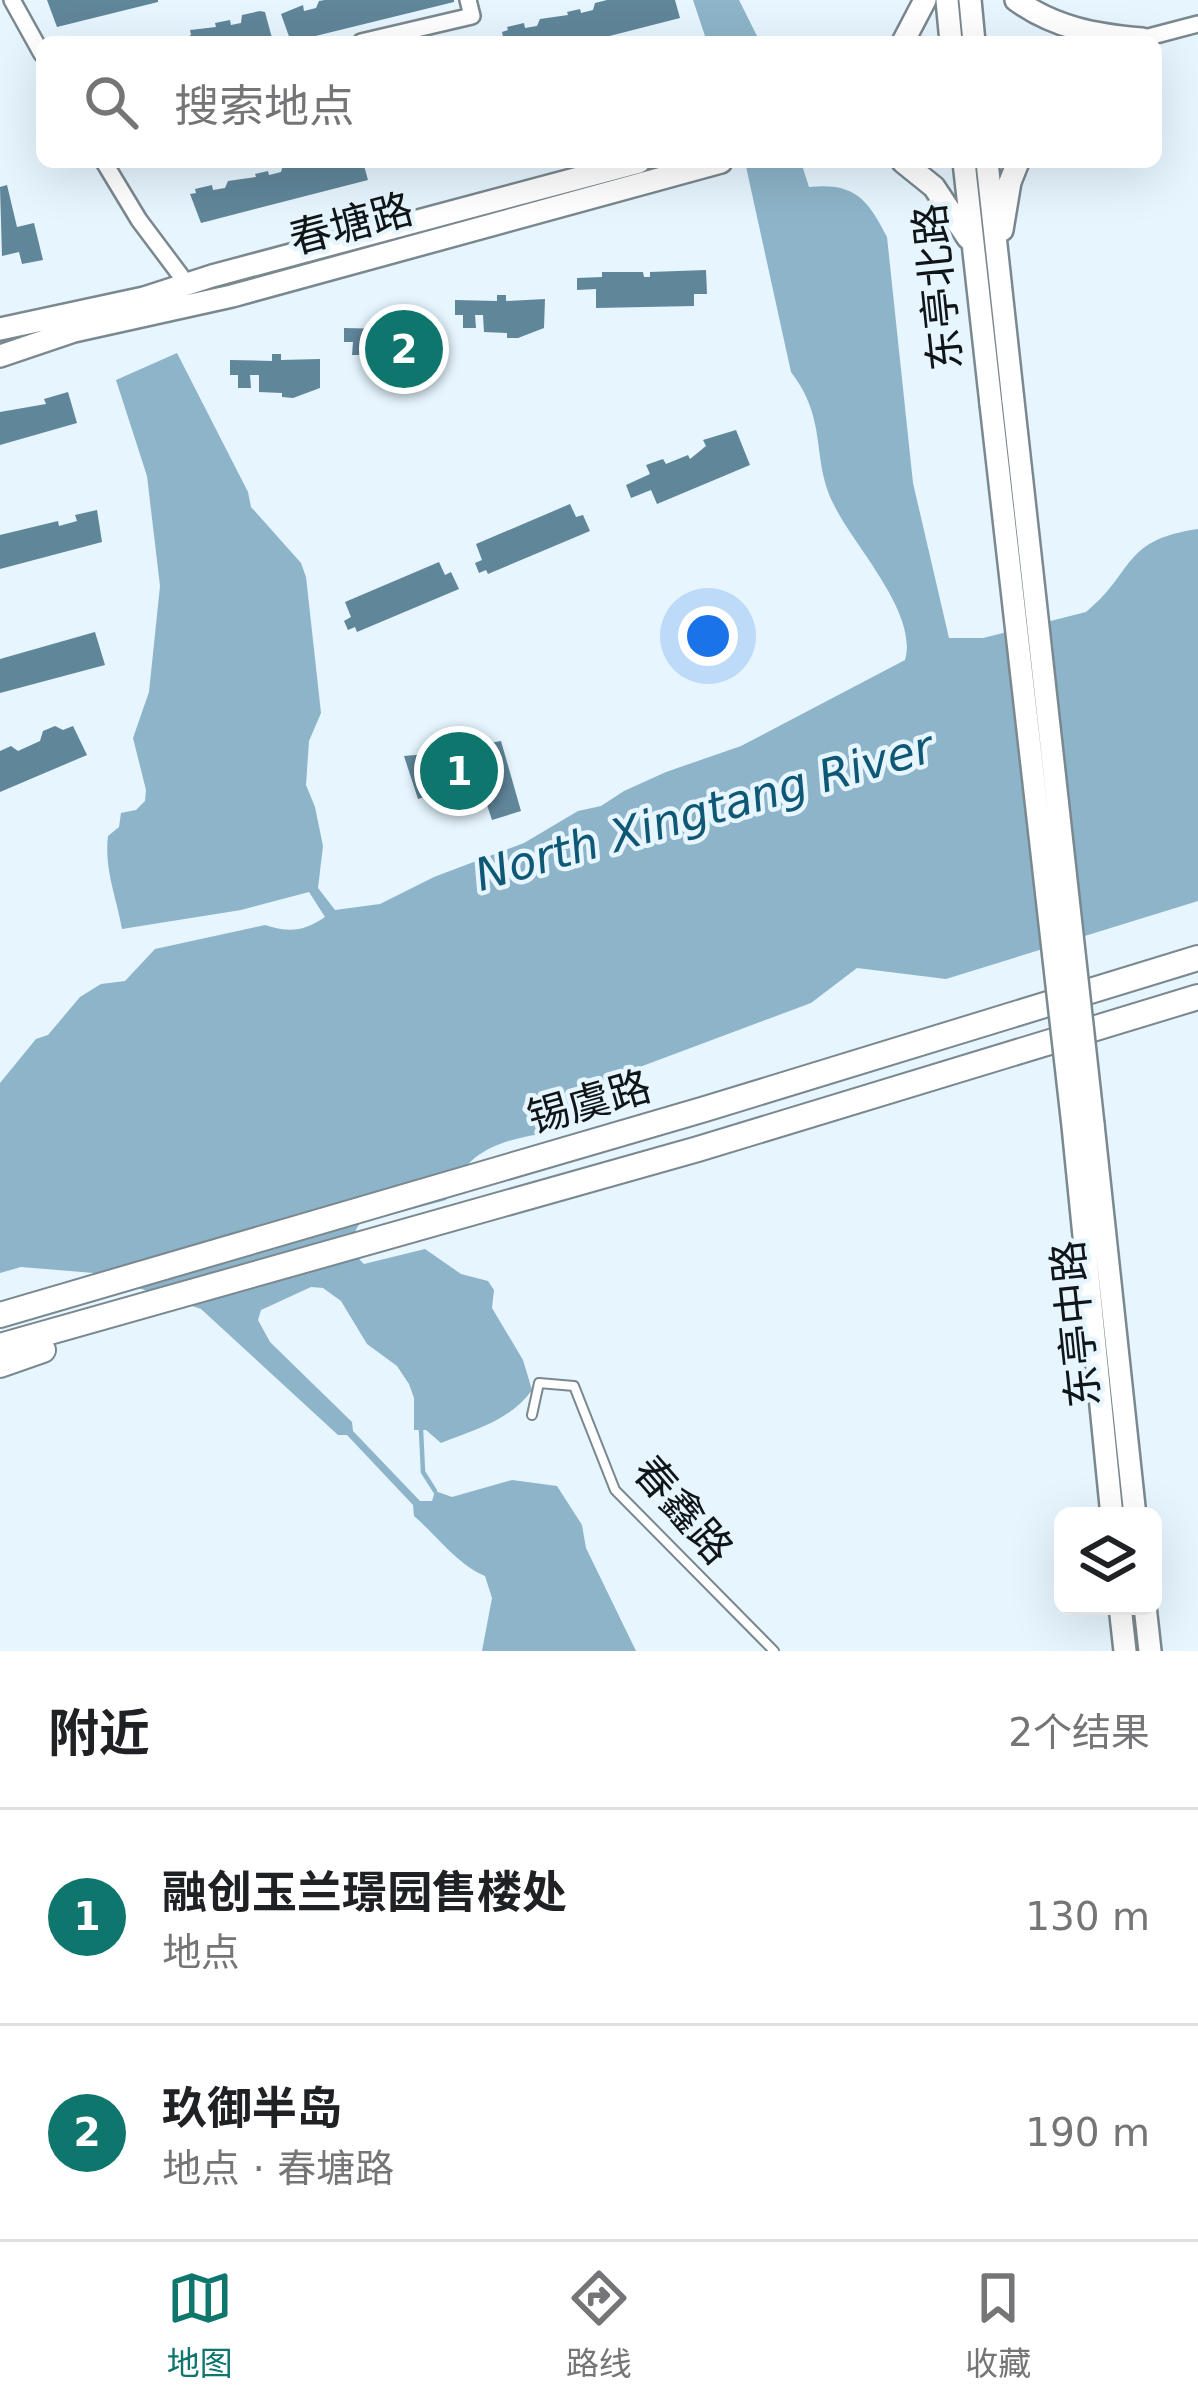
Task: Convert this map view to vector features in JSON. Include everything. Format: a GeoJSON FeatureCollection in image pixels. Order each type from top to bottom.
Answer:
{"type":"FeatureCollection","features":[{"type":"Feature","properties":{"kind":"main road"},"geometry":{"type":"LineString","coordinates":[[906,36],[926,0]]}},
{"type":"Feature","properties":{"kind":"main road"},"geometry":{"type":"LineString","coordinates":[[947,0],[951,36]]}},
{"type":"Feature","properties":{"kind":"main road"},"geometry":{"type":"LineString","coordinates":[[970,0],[973,36]]}},
{"type":"Feature","properties":{"kind":"main road"},"geometry":{"type":"LineString","coordinates":[[1016,0],[1044,17],[1107,36]]}},
{"type":"Feature","properties":{"kind":"main road","name":"春塘路"},"geometry":{"type":"LineString","coordinates":[[146,305],[187,284],[617,168]]}},
{"type":"Feature","properties":{"kind":"main road","name":"春塘路"},"geometry":{"type":"LineString","coordinates":[[0,356],[72,324],[146,305],[278,284],[699,168]]}},
{"type":"Feature","properties":{"kind":"main road"},"geometry":{"type":"LineString","coordinates":[[909,168],[950,206],[972,247]]}},
{"type":"Feature","properties":{"kind":"main road","name":"东亭北路"},"geometry":{"type":"LineString","coordinates":[[965,168],[972,247],[1002,402]]}},
{"type":"Feature","properties":{"kind":"main road","name":"东亭北路"},"geometry":{"type":"LineString","coordinates":[[987,168],[998,279],[1002,402]]}},
{"type":"Feature","properties":{"kind":"main road"},"geometry":{"type":"LineString","coordinates":[[998,279],[1003,214],[1016,168]]}},
{"type":"Feature","properties":{"kind":"main road","name":"春塘路"},"geometry":{"type":"LineString","coordinates":[[0,329],[72,324]]}},
{"type":"Feature","properties":{"kind":"main road"},"geometry":{"type":"LineString","coordinates":[[1002,402],[1083,1125]]}},
{"type":"Feature","properties":{"kind":"main road","name":"锡虞路"},"geometry":{"type":"LineString","coordinates":[[0,1316],[1198,958]]}},
{"type":"Feature","properties":{"kind":"main road","name":"锡虞路"},"geometry":{"type":"LineString","coordinates":[[0,1346],[698,1149],[1198,997]]}},
{"type":"Feature","properties":{"kind":"main road","name":"东亭中路"},"geometry":{"type":"LineString","coordinates":[[1083,1125],[1111,1507]]}},
{"type":"Feature","properties":{"kind":"main road","name":"东亭中路"},"geometry":{"type":"LineString","coordinates":[[1083,1125],[1134,1507]]}},
{"type":"Feature","properties":{"kind":"main road"},"geometry":{"type":"LineString","coordinates":[[0,1365],[230,1281]]}},
{"type":"Feature","properties":{"kind":"main road"},"geometry":{"type":"LineString","coordinates":[[1121,1615],[1125,1651]]}},
{"type":"Feature","properties":{"kind":"main road"},"geometry":{"type":"LineString","coordinates":[[1146,1615],[1150,1651]]}},
{"type":"Feature","properties":{"kind":"street"},"geometry":{"type":"LineString","coordinates":[[12,0],[36,43]]}},
{"type":"Feature","properties":{"kind":"street"},"geometry":{"type":"LineString","coordinates":[[387,36],[472,16],[468,0]]}},
{"type":"Feature","properties":{"kind":"street"},"geometry":{"type":"LineString","coordinates":[[1154,36],[1198,24]]}},
{"type":"Feature","properties":{"kind":"street"},"geometry":{"type":"LineString","coordinates":[[108,168],[187,284]]}},
{"type":"Feature","properties":{"kind":"lane","name":"春鑫路"},"geometry":{"type":"LineString","coordinates":[[532,1415],[539,1383],[574,1385],[615,1490],[774,1651]]}},
{"type":"Feature","properties":{"kind":"water"},"geometry":{"type":"Polygon","coordinates":[[[693,0],[739,0],[757,36],[705,36],[693,0]]]}},
{"type":"Feature","properties":{"kind":"water","name":"North Xingtang River"},"geometry":{"type":"Polygon","coordinates":[[[746,168],[803,168],[809,187],[838,187],[858,196],[887,237],[913,483],[949,638],[983,638],[1086,612],[1142,550],[1173,534],[1198,529],[1198,901],[946,979],[857,968],[811,1003],[613,1077],[574,1100],[547,1133],[485,1151],[462,1170],[446,1200],[360,1223],[353,1245],[364,1264],[425,1249],[461,1274],[488,1281],[494,1290],[492,1308],[523,1360],[532,1390],[503,1417],[479,1428],[441,1443],[426,1430],[414,1430],[409,1384],[397,1366],[367,1344],[341,1301],[323,1288],[311,1287],[261,1310],[258,1320],[270,1342],[352,1422],[353,1431],[420,1501],[432,1501],[435,1491],[452,1497],[512,1480],[557,1486],[582,1525],[586,1548],[636,1651],[482,1651],[492,1598],[485,1576],[414,1516],[413,1505],[347,1435],[338,1435],[201,1309],[94,1273],[21,1267],[0,1273],[0,1083],[36,1039],[48,1035],[80,997],[101,984],[125,981],[155,949],[265,925],[296,929],[325,917],[309,892],[241,910],[122,929],[109,871],[108,836],[119,827],[121,813],[136,810],[145,801],[133,738],[149,692],[160,586],[147,476],[116,380],[177,353],[248,492],[251,507],[301,563],[321,713],[309,741],[306,785],[323,846],[318,888],[335,910],[380,904],[434,877],[524,843],[578,811],[601,806],[666,772],[741,746],[905,660],[902,621],[833,503],[810,406],[791,372],[746,168]]]}},
{"type":"Feature","properties":{"kind":"building"},"geometry":{"type":"Polygon","coordinates":[[[47,0],[158,0],[158,2],[57,27],[47,0]]]}},
{"type":"Feature","properties":{"kind":"building"},"geometry":{"type":"Polygon","coordinates":[[[675,0],[680,18],[610,36],[503,36],[507,27],[537,26],[540,19],[593,10],[595,3],[675,0]]]}},
{"type":"Feature","properties":{"kind":"building"},"geometry":{"type":"Polygon","coordinates":[[[319,1],[454,2],[315,36],[289,36],[281,14],[303,5],[304,11],[316,8],[319,1]]]}},
{"type":"Feature","properties":{"kind":"building"},"geometry":{"type":"Polygon","coordinates":[[[265,12],[271,36],[189,36],[190,30],[216,27],[215,23],[241,23],[242,15],[265,12]]]}},
{"type":"Feature","properties":{"kind":"building"},"geometry":{"type":"Polygon","coordinates":[[[282,168],[365,168],[368,180],[201,223],[190,194],[195,189],[225,188],[228,181],[281,172],[282,168]]]}},
{"type":"Feature","properties":{"kind":"building"},"geometry":{"type":"Polygon","coordinates":[[[7,185],[17,227],[34,223],[43,260],[22,264],[19,252],[2,256],[0,187],[7,185]]]}},
{"type":"Feature","properties":{"kind":"building"},"geometry":{"type":"Polygon","coordinates":[[[706,270],[707,294],[694,294],[694,306],[596,308],[596,289],[577,290],[577,278],[602,277],[602,272],[643,272],[650,277],[650,272],[706,270]]]}},
{"type":"Feature","properties":{"kind":"building"},"geometry":{"type":"Polygon","coordinates":[[[497,295],[506,295],[506,301],[545,299],[544,328],[507,338],[507,333],[484,332],[483,315],[475,315],[476,328],[463,328],[463,315],[455,315],[455,300],[497,301],[497,295]]]}},
{"type":"Feature","properties":{"kind":"building"},"geometry":{"type":"Polygon","coordinates":[[[386,322],[395,322],[395,328],[435,327],[434,355],[407,366],[396,365],[396,360],[373,359],[373,342],[365,342],[365,355],[352,355],[353,342],[344,342],[344,328],[387,329],[386,322]]]}},
{"type":"Feature","properties":{"kind":"building"},"geometry":{"type":"Polygon","coordinates":[[[272,354],[281,354],[281,360],[320,359],[320,388],[282,397],[282,393],[259,392],[259,375],[250,375],[251,388],[238,388],[238,375],[230,375],[230,360],[272,361],[272,354]]]}},
{"type":"Feature","properties":{"kind":"building"},"geometry":{"type":"Polygon","coordinates":[[[68,392],[77,423],[0,445],[0,412],[46,404],[44,399],[68,392]]]}},
{"type":"Feature","properties":{"kind":"building"},"geometry":{"type":"Polygon","coordinates":[[[736,430],[750,465],[657,504],[651,490],[631,498],[626,485],[650,474],[646,465],[663,459],[666,464],[688,455],[690,459],[706,446],[703,440],[736,430]]]}},
{"type":"Feature","properties":{"kind":"building"},"geometry":{"type":"Polygon","coordinates":[[[570,504],[576,517],[583,515],[590,531],[488,574],[486,570],[479,573],[475,563],[482,560],[476,544],[570,504]]]}},
{"type":"Feature","properties":{"kind":"building"},"geometry":{"type":"Polygon","coordinates":[[[97,510],[102,542],[0,569],[0,535],[58,521],[59,526],[77,521],[75,515],[97,510]]]}},
{"type":"Feature","properties":{"kind":"building"},"geometry":{"type":"Polygon","coordinates":[[[439,562],[445,575],[451,572],[459,589],[357,632],[355,627],[348,630],[344,621],[351,617],[345,602],[439,562]]]}},
{"type":"Feature","properties":{"kind":"building"},"geometry":{"type":"Polygon","coordinates":[[[95,632],[105,665],[0,693],[0,659],[95,632]]]}},
{"type":"Feature","properties":{"kind":"building"},"geometry":{"type":"Polygon","coordinates":[[[55,726],[63,730],[73,726],[87,755],[0,792],[0,751],[11,746],[18,751],[40,741],[43,731],[55,726]]]}},
{"type":"Feature","properties":{"kind":"building"},"geometry":{"type":"Polygon","coordinates":[[[501,741],[521,811],[492,820],[479,781],[418,799],[404,756],[462,751],[466,761],[475,758],[473,746],[501,741]]]}},
{"type":"Feature","properties":{"kind":"waterway"},"geometry":{"type":"LineString","coordinates":[[421,1430],[423,1472],[435,1491]]}},
{"type":"Feature","properties":{"kind":"place","name":"玖御半岛"},"geometry":{"type":"Point","coordinates":[404,349]}},
{"type":"Feature","properties":{"kind":"place","name":"融创玉兰璟园售楼处"},"geometry":{"type":"Point","coordinates":[459,771]}}]}
